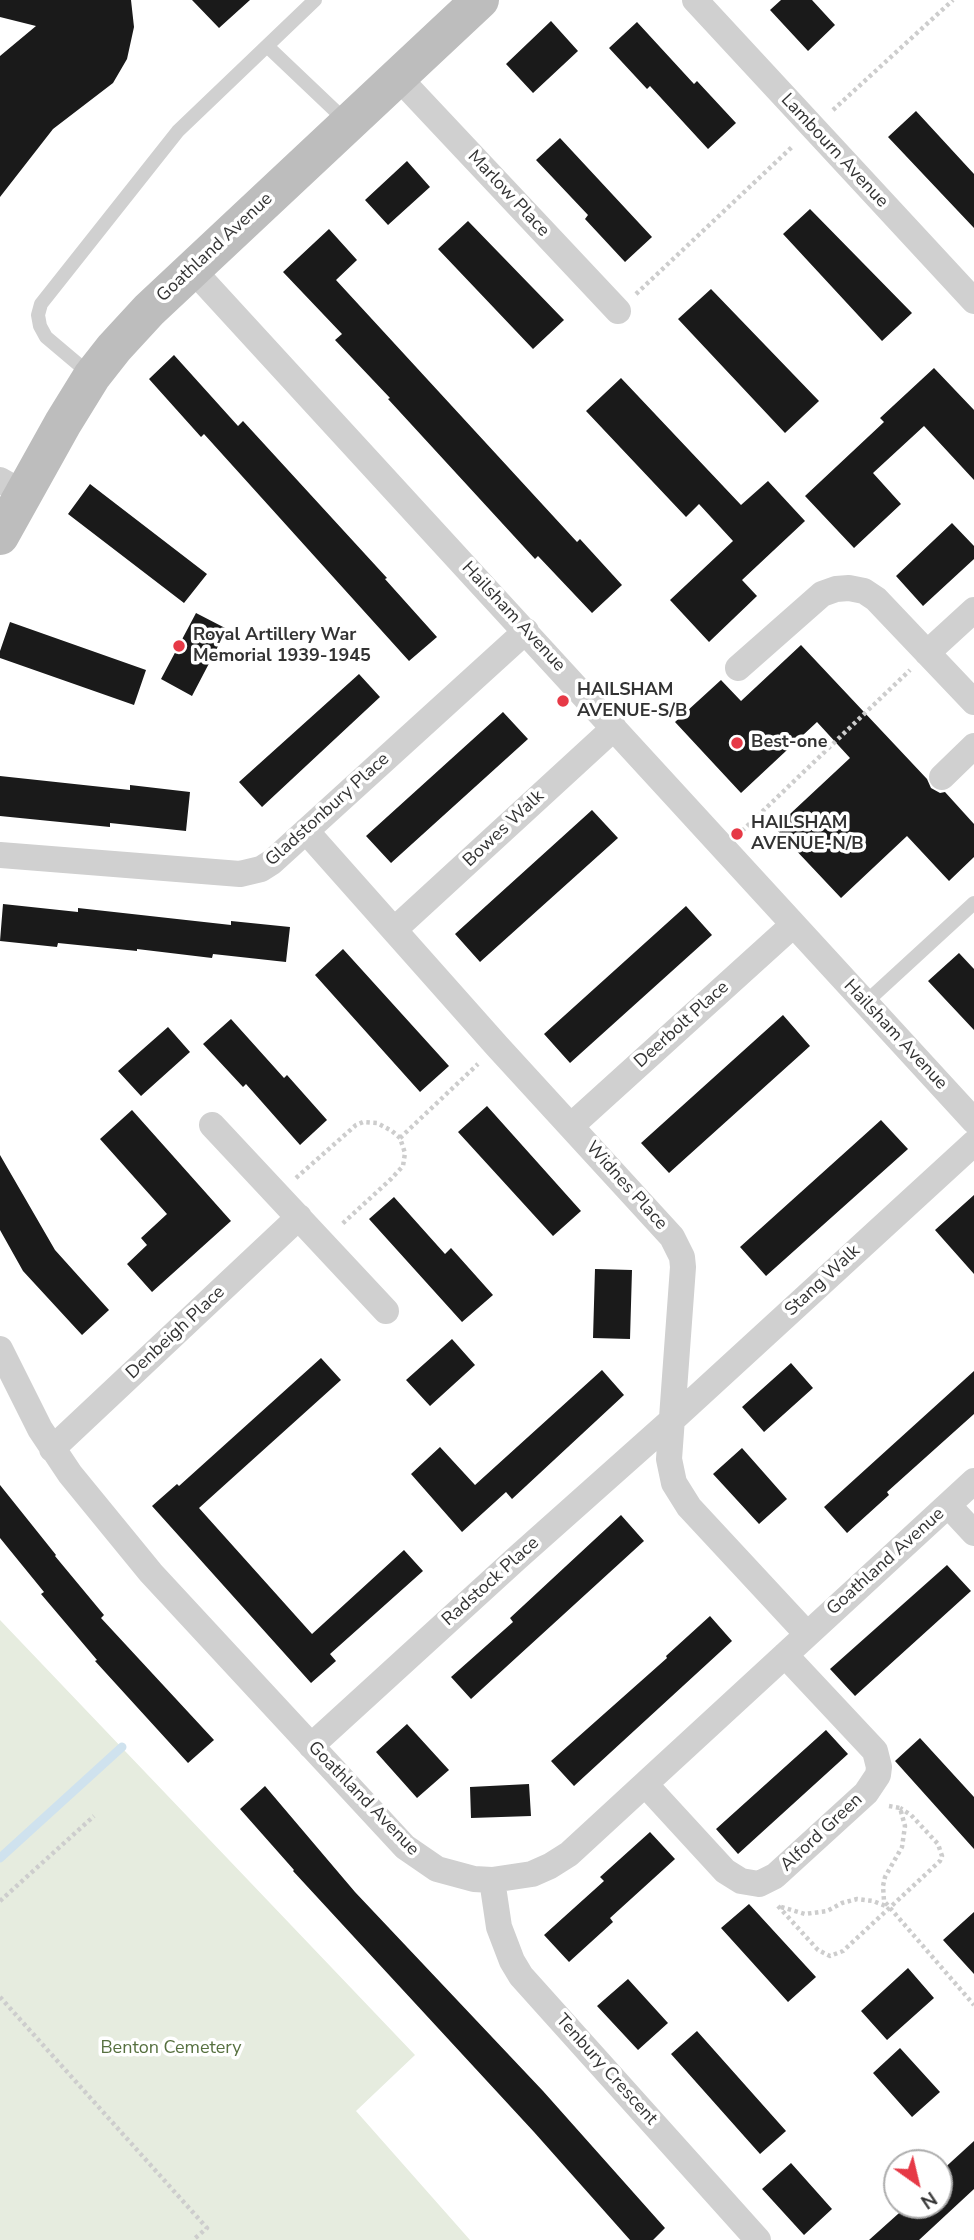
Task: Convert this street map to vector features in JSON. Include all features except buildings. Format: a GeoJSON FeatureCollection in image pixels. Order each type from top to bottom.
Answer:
{"type":"FeatureCollection","features":[{"type":"Feature","properties":{"kind":"street","name":"Goathland Avenue"},"geometry":{"type":"LineString","coordinates":[[0,537],[11,486],[114,348],[149,310],[480,0]]}},
{"type":"Feature","properties":{"kind":"street","name":"Lambourn Avenue"},"geometry":{"type":"LineString","coordinates":[[695,0],[974,301]]}},
{"type":"Feature","properties":{"kind":"street","name":"Marlow Place"},"geometry":{"type":"LineString","coordinates":[[398,77],[618,311]]}},
{"type":"Feature","properties":{"kind":"street","name":"Hailsham Avenue"},"geometry":{"type":"LineString","coordinates":[[192,270],[974,1121]]}},
{"type":"Feature","properties":{"kind":"street"},"geometry":{"type":"LineString","coordinates":[[738,668],[822,594],[849,588],[864,591],[876,599],[974,702]]}},
{"type":"Feature","properties":{"kind":"street"},"geometry":{"type":"LineString","coordinates":[[927,653],[974,610]]}},
{"type":"Feature","properties":{"kind":"street","name":"Gladstonbury Place"},"geometry":{"type":"LineString","coordinates":[[0,855],[240,874],[261,869],[272,862],[526,631]]}},
{"type":"Feature","properties":{"kind":"street","name":"Bowes Walk"},"geometry":{"type":"LineString","coordinates":[[394,930],[614,728]]}},
{"type":"Feature","properties":{"kind":"street"},"geometry":{"type":"LineString","coordinates":[[942,777],[974,746]]}},
{"type":"Feature","properties":{"kind":"street","name":"Widnes Place"},"geometry":{"type":"LineString","coordinates":[[306,831],[672,1237],[682,1257],[670,1472],[680,1495],[807,1634]]}},
{"type":"Feature","properties":{"kind":"street","name":"Deerbolt Place"},"geometry":{"type":"LineString","coordinates":[[571,1126],[793,925]]}},
{"type":"Feature","properties":{"kind":"street"},"geometry":{"type":"LineString","coordinates":[[212,1125],[386,1311]]}},
{"type":"Feature","properties":{"kind":"street","name":"Stang Walk"},"geometry":{"type":"LineString","coordinates":[[672,1420],[974,1143]]}},
{"type":"Feature","properties":{"kind":"street","name":"Denbeigh Place"},"geometry":{"type":"LineString","coordinates":[[52,1449],[299,1217]]}},
{"type":"Feature","properties":{"kind":"street","name":"Goathland Avenue"},"geometry":{"type":"LineString","coordinates":[[0,1349],[52,1449],[120,1538],[388,1830],[421,1859],[438,1869],[456,1875],[492,1880],[532,1874],[550,1866],[586,1840],[974,1481]]}},
{"type":"Feature","properties":{"kind":"street","name":"Radstock Place"},"geometry":{"type":"LineString","coordinates":[[311,1746],[672,1420]]}},
{"type":"Feature","properties":{"kind":"street"},"geometry":{"type":"LineString","coordinates":[[948,1505],[974,1533]]}},
{"type":"Feature","properties":{"kind":"street","name":"Alford Green"},"geometry":{"type":"LineString","coordinates":[[759,1884],[775,1876],[866,1793],[878,1775],[876,1751],[785,1655]]}},
{"type":"Feature","properties":{"kind":"street"},"geometry":{"type":"LineString","coordinates":[[645,1784],[725,1871],[741,1881],[759,1884]]}},
{"type":"Feature","properties":{"kind":"street","name":"Tenbury Crescent"},"geometry":{"type":"LineString","coordinates":[[492,1880],[499,1927],[509,1954],[522,1976],[758,2240]]}},
{"type":"Feature","properties":{"kind":"lane"},"geometry":{"type":"LineString","coordinates":[[92,376],[46,337],[38,315],[41,304],[178,131],[315,0]]}},
{"type":"Feature","properties":{"kind":"lane"},"geometry":{"type":"LineString","coordinates":[[267,46],[349,125]]}},
{"type":"Feature","properties":{"kind":"lane"},"geometry":{"type":"LineString","coordinates":[[866,1003],[974,903]]}},
{"type":"Feature","properties":{"kind":"path"},"geometry":{"type":"LineString","coordinates":[[618,311],[953,0]]}},
{"type":"Feature","properties":{"kind":"path"},"geometry":{"type":"LineString","coordinates":[[724,849],[927,653]]}},
{"type":"Feature","properties":{"kind":"path"},"geometry":{"type":"LineString","coordinates":[[400,1138],[498,1046]]}},
{"type":"Feature","properties":{"kind":"path"},"geometry":{"type":"LineString","coordinates":[[278,1194],[356,1125],[363,1122],[377,1124],[400,1138],[405,1153],[403,1166],[323,1242]]}},
{"type":"Feature","properties":{"kind":"path"},"geometry":{"type":"LineString","coordinates":[[759,1884],[818,1951],[830,1956],[843,1951],[936,1866],[942,1856],[938,1844],[911,1815],[900,1808],[877,1802],[866,1793]]}},
{"type":"Feature","properties":{"kind":"path"},"geometry":{"type":"LineString","coordinates":[[900,1808],[905,1826],[904,1837],[902,1847],[883,1886],[884,1900],[974,2005]]}},
{"type":"Feature","properties":{"kind":"path"},"geometry":{"type":"LineString","coordinates":[[0,1900],[94,1816]]}},
{"type":"Feature","properties":{"kind":"path"},"geometry":{"type":"LineString","coordinates":[[778,1906],[800,1913],[818,1913],[842,1903],[864,1899],[890,1908]]}},
{"type":"Feature","properties":{"kind":"path"},"geometry":{"type":"LineString","coordinates":[[0,1997],[207,2228],[193,2240]]}},
{"type":"Feature","properties":{"kind":"green space","name":"Benton Cemetery"},"geometry":{"type":"Polygon","coordinates":[[[0,1620],[415,2055],[356,2111],[470,2240],[0,2240],[0,1620]]]}},
{"type":"Feature","properties":{"kind":"waterway"},"geometry":{"type":"LineString","coordinates":[[0,1858],[122,1747]]}},
{"type":"Feature","properties":{"kind":"place","name":"Royal Artillery War Memorial 1939-1945"},"geometry":{"type":"Point","coordinates":[179,646]}},
{"type":"Feature","properties":{"kind":"place","name":"HAILSHAM AVENUE-S/B"},"geometry":{"type":"Point","coordinates":[563,701]}},
{"type":"Feature","properties":{"kind":"place","name":"Best-one"},"geometry":{"type":"Point","coordinates":[737,743]}},
{"type":"Feature","properties":{"kind":"place","name":"HAILSHAM AVENUE-N/B"},"geometry":{"type":"Point","coordinates":[737,834]}}]}
